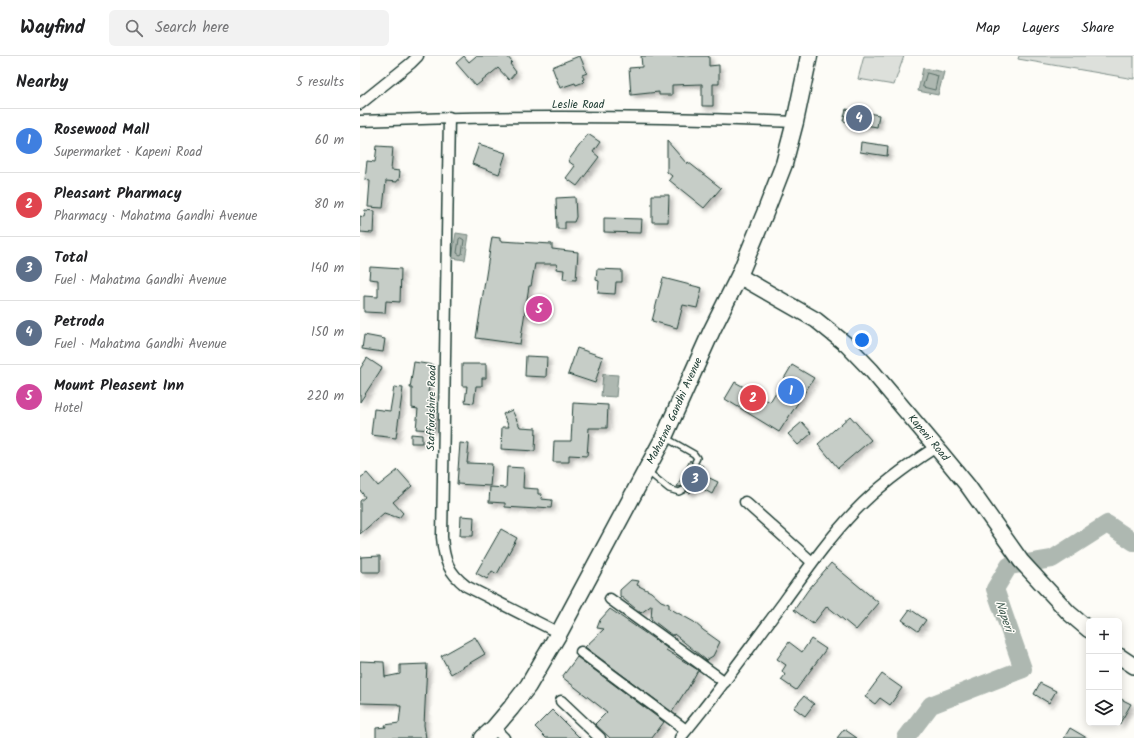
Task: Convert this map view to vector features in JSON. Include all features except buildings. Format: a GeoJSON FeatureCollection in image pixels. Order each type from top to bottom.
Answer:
{"type":"FeatureCollection","features":[{"type":"Feature","properties":{"kind":"main road","name":"Mahatma Gandhi Avenue"},"geometry":{"type":"LineString","coordinates":[[494,735],[528,686],[559,633],[646,471],[664,437],[712,330],[739,276],[784,164],[796,122],[809,56]]}},
{"type":"Feature","properties":{"kind":"main road","name":"Kapeni Road"},"geometry":{"type":"LineString","coordinates":[[739,276],[816,320],[847,345],[872,371],[936,446],[968,486],[1020,561],[1070,613],[1086,627]]}},
{"type":"Feature","properties":{"kind":"main road"},"geometry":{"type":"LineString","coordinates":[[1122,658],[1134,666]]}},
{"type":"Feature","properties":{"kind":"street"},"geometry":{"type":"LineString","coordinates":[[360,104],[413,60]]}},
{"type":"Feature","properties":{"kind":"street","name":"Leslie Road"},"geometry":{"type":"LineString","coordinates":[[360,121],[449,117],[605,117],[720,118],[796,122]]}},
{"type":"Feature","properties":{"kind":"street","name":"Staffordshire Road"},"geometry":{"type":"LineString","coordinates":[[449,117],[442,537],[444,554],[456,578],[466,586],[559,633]]}},
{"type":"Feature","properties":{"kind":"street"},"geometry":{"type":"LineString","coordinates":[[581,652],[683,734],[725,682],[812,562],[855,511],[879,488],[936,446]]}},
{"type":"Feature","properties":{"kind":"street"},"geometry":{"type":"LineString","coordinates":[[745,502],[812,562]]}},
{"type":"Feature","properties":{"kind":"street"},"geometry":{"type":"LineString","coordinates":[[610,599],[725,682]]}},
{"type":"Feature","properties":{"kind":"street"},"geometry":{"type":"LineString","coordinates":[[561,701],[600,738]]}},
{"type":"Feature","properties":{"kind":"lane"},"geometry":{"type":"LineString","coordinates":[[664,437],[694,454],[697,458],[695,462]]}},
{"type":"Feature","properties":{"kind":"lane"},"geometry":{"type":"LineString","coordinates":[[646,471],[669,489],[679,492],[683,490]]}},
{"type":"Feature","properties":{"kind":"shaded area"},"geometry":{"type":"Polygon","coordinates":[[[864,56],[904,56],[894,85],[858,79],[864,56]]]}},
{"type":"Feature","properties":{"kind":"shaded area"},"geometry":{"type":"Polygon","coordinates":[[[1019,56],[1134,56],[1134,79],[1018,59],[1019,56]]]}},
{"type":"Feature","properties":{"kind":"water"},"geometry":{"type":"Polygon","coordinates":[[[923,68],[944,72],[938,95],[918,91],[923,68]]]}},
{"type":"Feature","properties":{"kind":"water"},"geometry":{"type":"Polygon","coordinates":[[[456,233],[469,235],[465,260],[452,258],[456,233]]]}},
{"type":"Feature","properties":{"kind":"water"},"geometry":{"type":"Polygon","coordinates":[[[603,374],[618,375],[616,397],[601,396],[603,374]]]}},
{"type":"Feature","properties":{"kind":"waterway","name":"Naperi"},"geometry":{"type":"LineString","coordinates":[[906,738],[931,705],[1023,669],[995,589],[1009,566],[1052,559],[1107,524],[1134,542]]}},
{"type":"Feature","properties":{"kind":"place","name":"Petroda"},"geometry":{"type":"Point","coordinates":[859,118]}},
{"type":"Feature","properties":{"kind":"place","name":"Mount Pleasent Inn"},"geometry":{"type":"Point","coordinates":[539,309]}},
{"type":"Feature","properties":{"kind":"place","name":"Rosewood Mall"},"geometry":{"type":"Point","coordinates":[791,391]}},
{"type":"Feature","properties":{"kind":"place","name":"Pleasant Pharmacy"},"geometry":{"type":"Point","coordinates":[753,398]}},
{"type":"Feature","properties":{"kind":"place","name":"Total"},"geometry":{"type":"Point","coordinates":[695,479]}}]}
